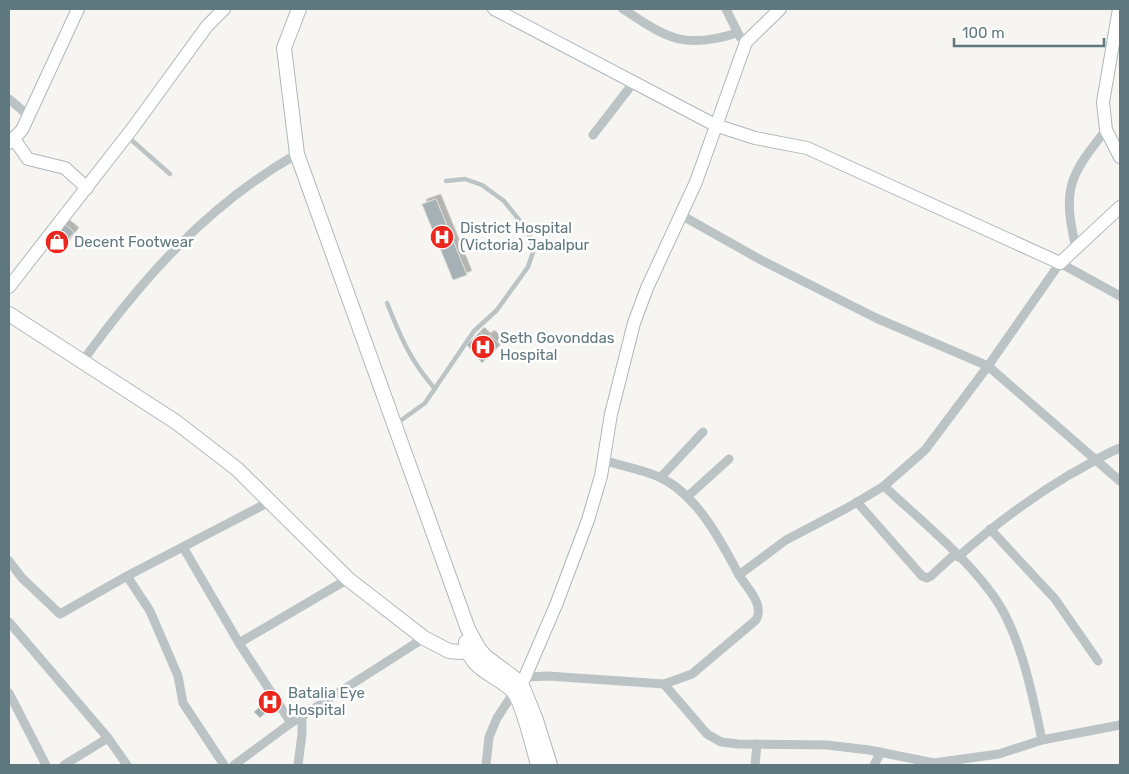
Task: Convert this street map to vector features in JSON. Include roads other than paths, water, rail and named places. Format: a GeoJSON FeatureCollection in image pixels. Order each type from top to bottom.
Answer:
{"type":"FeatureCollection","features":[{"type":"Feature","properties":{"kind":"main road"},"geometry":{"type":"LineString","coordinates":[[299,9],[284,48],[297,154],[468,629],[474,662],[482,670],[520,684],[536,720],[550,765]]}},
{"type":"Feature","properties":{"kind":"main road"},"geometry":{"type":"LineString","coordinates":[[9,314],[176,422],[237,469],[348,579],[424,638],[449,651],[473,649]]}},
{"type":"Feature","properties":{"kind":"main road"},"geometry":{"type":"LineString","coordinates":[[520,684],[538,765]]}},
{"type":"Feature","properties":{"kind":"street"},"geometry":{"type":"LineString","coordinates":[[78,9],[22,130],[11,141],[28,159],[65,168],[87,188]]}},
{"type":"Feature","properties":{"kind":"street"},"geometry":{"type":"LineString","coordinates":[[9,287],[127,136],[207,26],[224,9]]}},
{"type":"Feature","properties":{"kind":"street"},"geometry":{"type":"LineString","coordinates":[[494,9],[716,125],[755,138],[807,148],[1060,263],[1120,296]]}},
{"type":"Feature","properties":{"kind":"street"},"geometry":{"type":"LineString","coordinates":[[624,9],[663,34],[676,39],[694,42],[741,37],[780,9]]}},
{"type":"Feature","properties":{"kind":"street"},"geometry":{"type":"LineString","coordinates":[[486,765],[489,737],[494,724],[520,684],[556,605],[588,520],[603,460],[611,414],[634,323],[647,288],[696,182],[716,125],[741,37],[726,9]]}},
{"type":"Feature","properties":{"kind":"street"},"geometry":{"type":"LineString","coordinates":[[1119,9],[1103,102],[1106,130],[1120,158]]}},
{"type":"Feature","properties":{"kind":"street"},"geometry":{"type":"LineString","coordinates":[[1110,55],[1120,45]]}},
{"type":"Feature","properties":{"kind":"street"},"geometry":{"type":"LineString","coordinates":[[593,135],[634,82]]}},
{"type":"Feature","properties":{"kind":"street"},"geometry":{"type":"LineString","coordinates":[[9,99],[29,116]]}},
{"type":"Feature","properties":{"kind":"street"},"geometry":{"type":"LineString","coordinates":[[1076,248],[1068,214],[1071,185],[1082,160],[1106,130]]}},
{"type":"Feature","properties":{"kind":"street"},"geometry":{"type":"LineString","coordinates":[[82,362],[115,316],[173,251],[229,198],[264,173],[297,154]]}},
{"type":"Feature","properties":{"kind":"street"},"geometry":{"type":"LineString","coordinates":[[739,575],[786,540],[884,486],[925,450],[988,366],[1060,263],[1120,207]]}},
{"type":"Feature","properties":{"kind":"street"},"geometry":{"type":"LineString","coordinates":[[681,215],[761,260],[876,318],[988,366],[1120,481]]}},
{"type":"Feature","properties":{"kind":"street"},"geometry":{"type":"LineString","coordinates":[[660,477],[703,432]]}},
{"type":"Feature","properties":{"kind":"street"},"geometry":{"type":"LineString","coordinates":[[857,502],[922,576],[927,578],[1035,496],[1096,459],[1120,448]]}},
{"type":"Feature","properties":{"kind":"street"},"geometry":{"type":"LineString","coordinates":[[686,497],[729,459]]}},
{"type":"Feature","properties":{"kind":"street"},"geometry":{"type":"LineString","coordinates":[[520,684],[548,676],[664,684],[692,674],[756,620],[760,614],[759,606],[705,516],[686,497],[660,477],[603,460]]}},
{"type":"Feature","properties":{"kind":"street"},"geometry":{"type":"LineString","coordinates":[[884,486],[986,586],[1004,613],[1016,642],[1042,740]]}},
{"type":"Feature","properties":{"kind":"street"},"geometry":{"type":"LineString","coordinates":[[9,561],[22,578],[60,614],[127,576],[271,501]]}},
{"type":"Feature","properties":{"kind":"street"},"geometry":{"type":"LineString","coordinates":[[990,529],[1055,598],[1098,661]]}},
{"type":"Feature","properties":{"kind":"street"},"geometry":{"type":"LineString","coordinates":[[183,547],[239,643],[292,723]]}},
{"type":"Feature","properties":{"kind":"street"},"geometry":{"type":"LineString","coordinates":[[127,576],[150,611],[178,676],[183,703],[224,765]]}},
{"type":"Feature","properties":{"kind":"street"},"geometry":{"type":"LineString","coordinates":[[239,643],[348,579]]}},
{"type":"Feature","properties":{"kind":"street"},"geometry":{"type":"LineString","coordinates":[[9,622],[108,738],[127,765]]}},
{"type":"Feature","properties":{"kind":"street"},"geometry":{"type":"LineString","coordinates":[[234,765],[302,716],[424,638]]}},
{"type":"Feature","properties":{"kind":"street"},"geometry":{"type":"LineString","coordinates":[[664,684],[707,734],[721,742],[827,744],[881,752],[935,764],[999,754],[1042,740],[1120,725]]}},
{"type":"Feature","properties":{"kind":"street"},"geometry":{"type":"LineString","coordinates":[[9,693],[46,765]]}},
{"type":"Feature","properties":{"kind":"street"},"geometry":{"type":"LineString","coordinates":[[298,765],[302,716]]}},
{"type":"Feature","properties":{"kind":"street"},"geometry":{"type":"LineString","coordinates":[[64,765],[108,738]]}},
{"type":"Feature","properties":{"kind":"street"},"geometry":{"type":"LineString","coordinates":[[755,765],[757,744]]}},
{"type":"Feature","properties":{"kind":"street"},"geometry":{"type":"LineString","coordinates":[[874,765],[881,752]]}},
{"type":"Feature","properties":{"kind":"lane"},"geometry":{"type":"LineString","coordinates":[[127,136],[170,174]]}},
{"type":"Feature","properties":{"kind":"lane"},"geometry":{"type":"LineString","coordinates":[[394,426],[425,403],[474,331],[497,310],[528,267],[534,249],[528,231],[504,200],[482,185],[465,179],[446,181]]}},
{"type":"Feature","properties":{"kind":"lane"},"geometry":{"type":"LineString","coordinates":[[387,303],[404,347],[416,367],[435,389]]}},
{"type":"Feature","properties":{"kind":"place","name":"District Hospital (Victoria) Jabalpur"},"geometry":{"type":"Point","coordinates":[442,237]}},
{"type":"Feature","properties":{"kind":"place","name":"Decent Footwear"},"geometry":{"type":"Point","coordinates":[57,242]}},
{"type":"Feature","properties":{"kind":"place","name":"Seth Govonddas Hospital"},"geometry":{"type":"Point","coordinates":[483,347]}},
{"type":"Feature","properties":{"kind":"place","name":"Batalia Eye Hospital"},"geometry":{"type":"Point","coordinates":[270,702]}}]}
